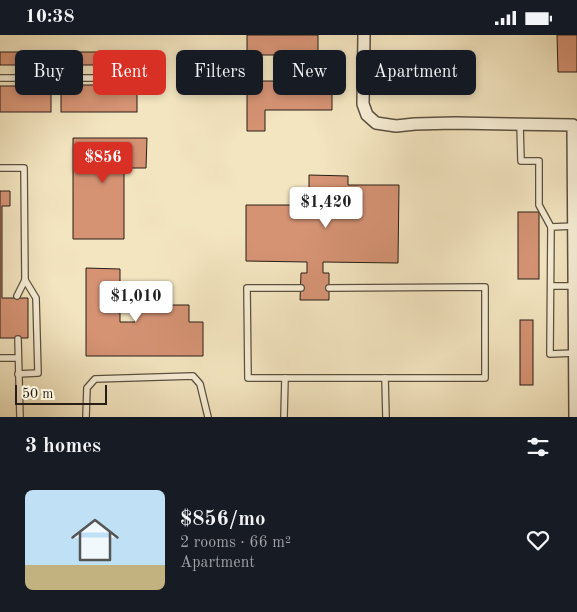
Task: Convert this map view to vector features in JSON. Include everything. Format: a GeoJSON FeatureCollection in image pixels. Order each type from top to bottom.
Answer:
{"type":"FeatureCollection","features":[{"type":"Feature","properties":{"kind":"street"},"geometry":{"type":"LineString","coordinates":[[364,35],[362,104],[366,115],[376,123],[386,125],[575,123],[575,417]]}},
{"type":"Feature","properties":{"kind":"lane"},"geometry":{"type":"LineString","coordinates":[[0,77],[93,78]]}},
{"type":"Feature","properties":{"kind":"lane"},"geometry":{"type":"LineString","coordinates":[[520,124],[521,161],[539,161],[539,205],[551,227],[550,353],[575,353]]}},
{"type":"Feature","properties":{"kind":"lane"},"geometry":{"type":"LineString","coordinates":[[0,168],[24,168],[25,280],[17,296]]}},
{"type":"Feature","properties":{"kind":"lane"},"geometry":{"type":"LineString","coordinates":[[551,227],[574,226]]}},
{"type":"Feature","properties":{"kind":"lane"},"geometry":{"type":"LineString","coordinates":[[18,374],[38,373],[36,298],[25,280]]}},
{"type":"Feature","properties":{"kind":"lane"},"geometry":{"type":"LineString","coordinates":[[551,286],[575,286]]}},
{"type":"Feature","properties":{"kind":"lane"},"geometry":{"type":"LineString","coordinates":[[300,287],[247,288],[248,377],[485,378],[485,287],[329,287]]}},
{"type":"Feature","properties":{"kind":"lane"},"geometry":{"type":"LineString","coordinates":[[18,339],[20,417]]}},
{"type":"Feature","properties":{"kind":"lane"},"geometry":{"type":"LineString","coordinates":[[0,358],[18,358]]}},
{"type":"Feature","properties":{"kind":"lane"},"geometry":{"type":"LineString","coordinates":[[86,417],[87,388],[94,379],[193,376],[200,385],[208,417]]}},
{"type":"Feature","properties":{"kind":"lane"},"geometry":{"type":"LineString","coordinates":[[284,417],[285,377]]}},
{"type":"Feature","properties":{"kind":"lane"},"geometry":{"type":"LineString","coordinates":[[385,378],[386,417]]}},
{"type":"Feature","properties":{"kind":"building"},"geometry":{"type":"Polygon","coordinates":[[[247,35],[318,35],[318,50],[273,50],[273,55],[263,55],[263,50],[247,50],[247,35]]]}},
{"type":"Feature","properties":{"kind":"building"},"geometry":{"type":"Polygon","coordinates":[[[557,35],[577,35],[577,72],[558,72],[557,35]]]}},
{"type":"Feature","properties":{"kind":"building"},"geometry":{"type":"Polygon","coordinates":[[[0,52],[15,52],[15,65],[0,65],[0,52]]]}},
{"type":"Feature","properties":{"kind":"building"},"geometry":{"type":"Polygon","coordinates":[[[83,52],[93,52],[93,65],[83,65],[83,52]]]}},
{"type":"Feature","properties":{"kind":"building"},"geometry":{"type":"Polygon","coordinates":[[[263,81],[273,81],[273,95],[332,95],[332,110],[265,110],[265,131],[247,131],[247,95],[263,95],[263,81]]]}},
{"type":"Feature","properties":{"kind":"building"},"geometry":{"type":"Polygon","coordinates":[[[83,85],[93,85],[93,95],[137,95],[137,112],[61,112],[61,95],[83,95],[83,85]]]}},
{"type":"Feature","properties":{"kind":"building"},"geometry":{"type":"Polygon","coordinates":[[[0,86],[15,86],[15,95],[51,95],[51,112],[0,112],[0,86]]]}},
{"type":"Feature","properties":{"kind":"building"},"geometry":{"type":"Polygon","coordinates":[[[73,138],[147,138],[146,168],[124,168],[124,239],[73,239],[73,138]]]}},
{"type":"Feature","properties":{"kind":"building"},"geometry":{"type":"Polygon","coordinates":[[[309,175],[348,176],[348,185],[399,185],[398,263],[323,262],[323,273],[329,273],[329,300],[300,300],[301,273],[307,273],[307,262],[246,261],[246,205],[294,205],[294,188],[309,188],[309,175]]]}},
{"type":"Feature","properties":{"kind":"building"},"geometry":{"type":"Polygon","coordinates":[[[0,191],[10,191],[10,206],[2,206],[2,298],[28,298],[28,338],[0,338],[0,191]]]}},
{"type":"Feature","properties":{"kind":"building"},"geometry":{"type":"Polygon","coordinates":[[[518,212],[539,212],[539,279],[518,279],[518,212]]]}},
{"type":"Feature","properties":{"kind":"building"},"geometry":{"type":"Polygon","coordinates":[[[86,268],[120,269],[120,322],[135,322],[135,297],[156,297],[156,305],[189,305],[189,322],[203,322],[203,356],[86,356],[86,268]]]}},
{"type":"Feature","properties":{"kind":"building"},"geometry":{"type":"Polygon","coordinates":[[[520,320],[533,320],[533,385],[520,385],[520,320]]]}}]}
